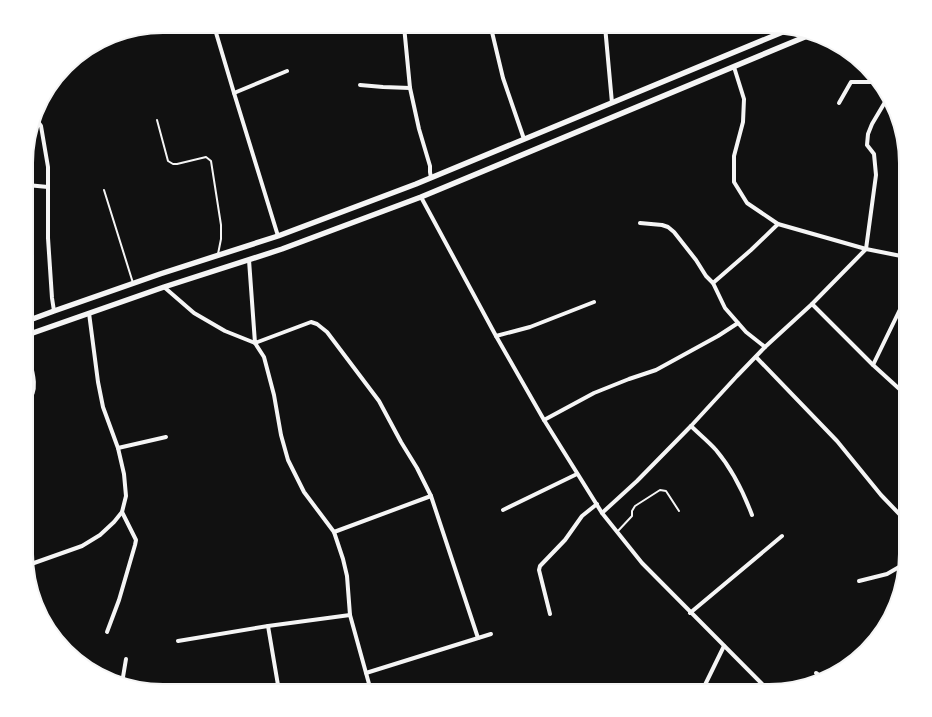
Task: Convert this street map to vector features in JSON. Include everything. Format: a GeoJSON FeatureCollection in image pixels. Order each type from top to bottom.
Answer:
{"type":"FeatureCollection","features":[{"type":"Feature","properties":{"kind":"main road"},"geometry":{"type":"LineString","coordinates":[[33,319],[278,236],[432,178],[779,33]]}},
{"type":"Feature","properties":{"kind":"main road"},"geometry":{"type":"LineString","coordinates":[[33,333],[164,287],[282,249],[420,197],[803,38]]}},
{"type":"Feature","properties":{"kind":"street"},"geometry":{"type":"LineString","coordinates":[[216,33],[278,236]]}},
{"type":"Feature","properties":{"kind":"street"},"geometry":{"type":"LineString","coordinates":[[405,33],[410,88],[432,178]]}},
{"type":"Feature","properties":{"kind":"street"},"geometry":{"type":"LineString","coordinates":[[492,33],[503,78],[524,139]]}},
{"type":"Feature","properties":{"kind":"street"},"geometry":{"type":"LineString","coordinates":[[606,33],[612,103]]}},
{"type":"Feature","properties":{"kind":"street"},"geometry":{"type":"LineString","coordinates":[[734,67],[744,99],[743,122],[734,156],[734,182],[747,203],[778,224],[866,249],[899,256]]}},
{"type":"Feature","properties":{"kind":"street"},"geometry":{"type":"LineString","coordinates":[[234,94],[286,71]]}},
{"type":"Feature","properties":{"kind":"street"},"geometry":{"type":"LineString","coordinates":[[839,103],[851,82],[870,82]]}},
{"type":"Feature","properties":{"kind":"street"},"geometry":{"type":"LineString","coordinates":[[360,85],[410,88]]}},
{"type":"Feature","properties":{"kind":"street"},"geometry":{"type":"LineString","coordinates":[[602,513],[637,482],[692,426],[765,347],[812,304],[866,249],[876,175],[874,154],[868,145],[868,134],[884,103]]}},
{"type":"Feature","properties":{"kind":"street"},"geometry":{"type":"LineString","coordinates":[[39,124],[43,135],[48,167],[48,238],[54,311]]}},
{"type":"Feature","properties":{"kind":"street"},"geometry":{"type":"LineString","coordinates":[[33,186],[48,187]]}},
{"type":"Feature","properties":{"kind":"street"},"geometry":{"type":"LineString","coordinates":[[420,197],[544,420],[602,513],[642,563],[762,684]]}},
{"type":"Feature","properties":{"kind":"street"},"geometry":{"type":"LineString","coordinates":[[640,223],[662,225],[668,227],[674,232],[696,260],[706,276],[713,283],[725,308],[746,332],[765,347]]}},
{"type":"Feature","properties":{"kind":"street"},"geometry":{"type":"LineString","coordinates":[[713,283],[778,224]]}},
{"type":"Feature","properties":{"kind":"street"},"geometry":{"type":"LineString","coordinates":[[249,260],[255,343],[264,357],[274,394],[281,435],[288,460],[304,492],[334,532],[347,576],[350,615],[369,684]]}},
{"type":"Feature","properties":{"kind":"street"},"geometry":{"type":"LineString","coordinates":[[164,287],[194,313],[225,331],[255,343],[311,322],[317,324],[327,332],[379,401],[431,496],[478,638]]}},
{"type":"Feature","properties":{"kind":"street"},"geometry":{"type":"LineString","coordinates":[[496,336],[530,327],[594,302]]}},
{"type":"Feature","properties":{"kind":"street"},"geometry":{"type":"LineString","coordinates":[[812,304],[899,389]]}},
{"type":"Feature","properties":{"kind":"street"},"geometry":{"type":"LineString","coordinates":[[873,365],[899,311]]}},
{"type":"Feature","properties":{"kind":"street"},"geometry":{"type":"LineString","coordinates":[[33,563],[82,546],[100,535],[122,512],[126,496],[124,474],[118,448],[103,407],[98,382],[90,314]]}},
{"type":"Feature","properties":{"kind":"street"},"geometry":{"type":"LineString","coordinates":[[544,420],[594,393],[656,370],[718,336],[738,323]]}},
{"type":"Feature","properties":{"kind":"street"},"geometry":{"type":"LineString","coordinates":[[756,357],[837,441],[881,495],[899,514]]}},
{"type":"Feature","properties":{"kind":"street"},"geometry":{"type":"LineString","coordinates":[[33,376],[33,392]]}},
{"type":"Feature","properties":{"kind":"street"},"geometry":{"type":"LineString","coordinates":[[692,426],[715,450],[730,469],[744,494],[752,515]]}},
{"type":"Feature","properties":{"kind":"street"},"geometry":{"type":"LineString","coordinates":[[118,448],[166,437]]}},
{"type":"Feature","properties":{"kind":"street"},"geometry":{"type":"LineString","coordinates":[[503,510],[577,474]]}},
{"type":"Feature","properties":{"kind":"street"},"geometry":{"type":"LineString","coordinates":[[334,532],[431,496]]}},
{"type":"Feature","properties":{"kind":"street"},"geometry":{"type":"LineString","coordinates":[[550,614],[540,566],[565,540],[582,516],[596,504]]}},
{"type":"Feature","properties":{"kind":"street"},"geometry":{"type":"LineString","coordinates":[[107,632],[119,600],[136,540],[122,512]]}},
{"type":"Feature","properties":{"kind":"street"},"geometry":{"type":"LineString","coordinates":[[690,613],[782,536]]}},
{"type":"Feature","properties":{"kind":"street"},"geometry":{"type":"LineString","coordinates":[[859,581],[887,574],[898,568]]}},
{"type":"Feature","properties":{"kind":"street"},"geometry":{"type":"LineString","coordinates":[[178,641],[268,626],[350,615]]}},
{"type":"Feature","properties":{"kind":"street"},"geometry":{"type":"LineString","coordinates":[[268,626],[278,684]]}},
{"type":"Feature","properties":{"kind":"street"},"geometry":{"type":"LineString","coordinates":[[366,673],[491,634]]}},
{"type":"Feature","properties":{"kind":"street"},"geometry":{"type":"LineString","coordinates":[[705,684],[724,646]]}},
{"type":"Feature","properties":{"kind":"street"},"geometry":{"type":"LineString","coordinates":[[123,678],[126,660]]}},
{"type":"Feature","properties":{"kind":"lane"},"geometry":{"type":"LineString","coordinates":[[157,120],[168,161],[173,164],[177,164],[206,157],[212,161],[221,225],[218,256]]}},
{"type":"Feature","properties":{"kind":"lane"},"geometry":{"type":"LineString","coordinates":[[104,190],[133,284]]}},
{"type":"Feature","properties":{"kind":"lane"},"geometry":{"type":"LineString","coordinates":[[617,532],[632,516],[634,506],[660,490],[666,491],[679,511]]}}]}
